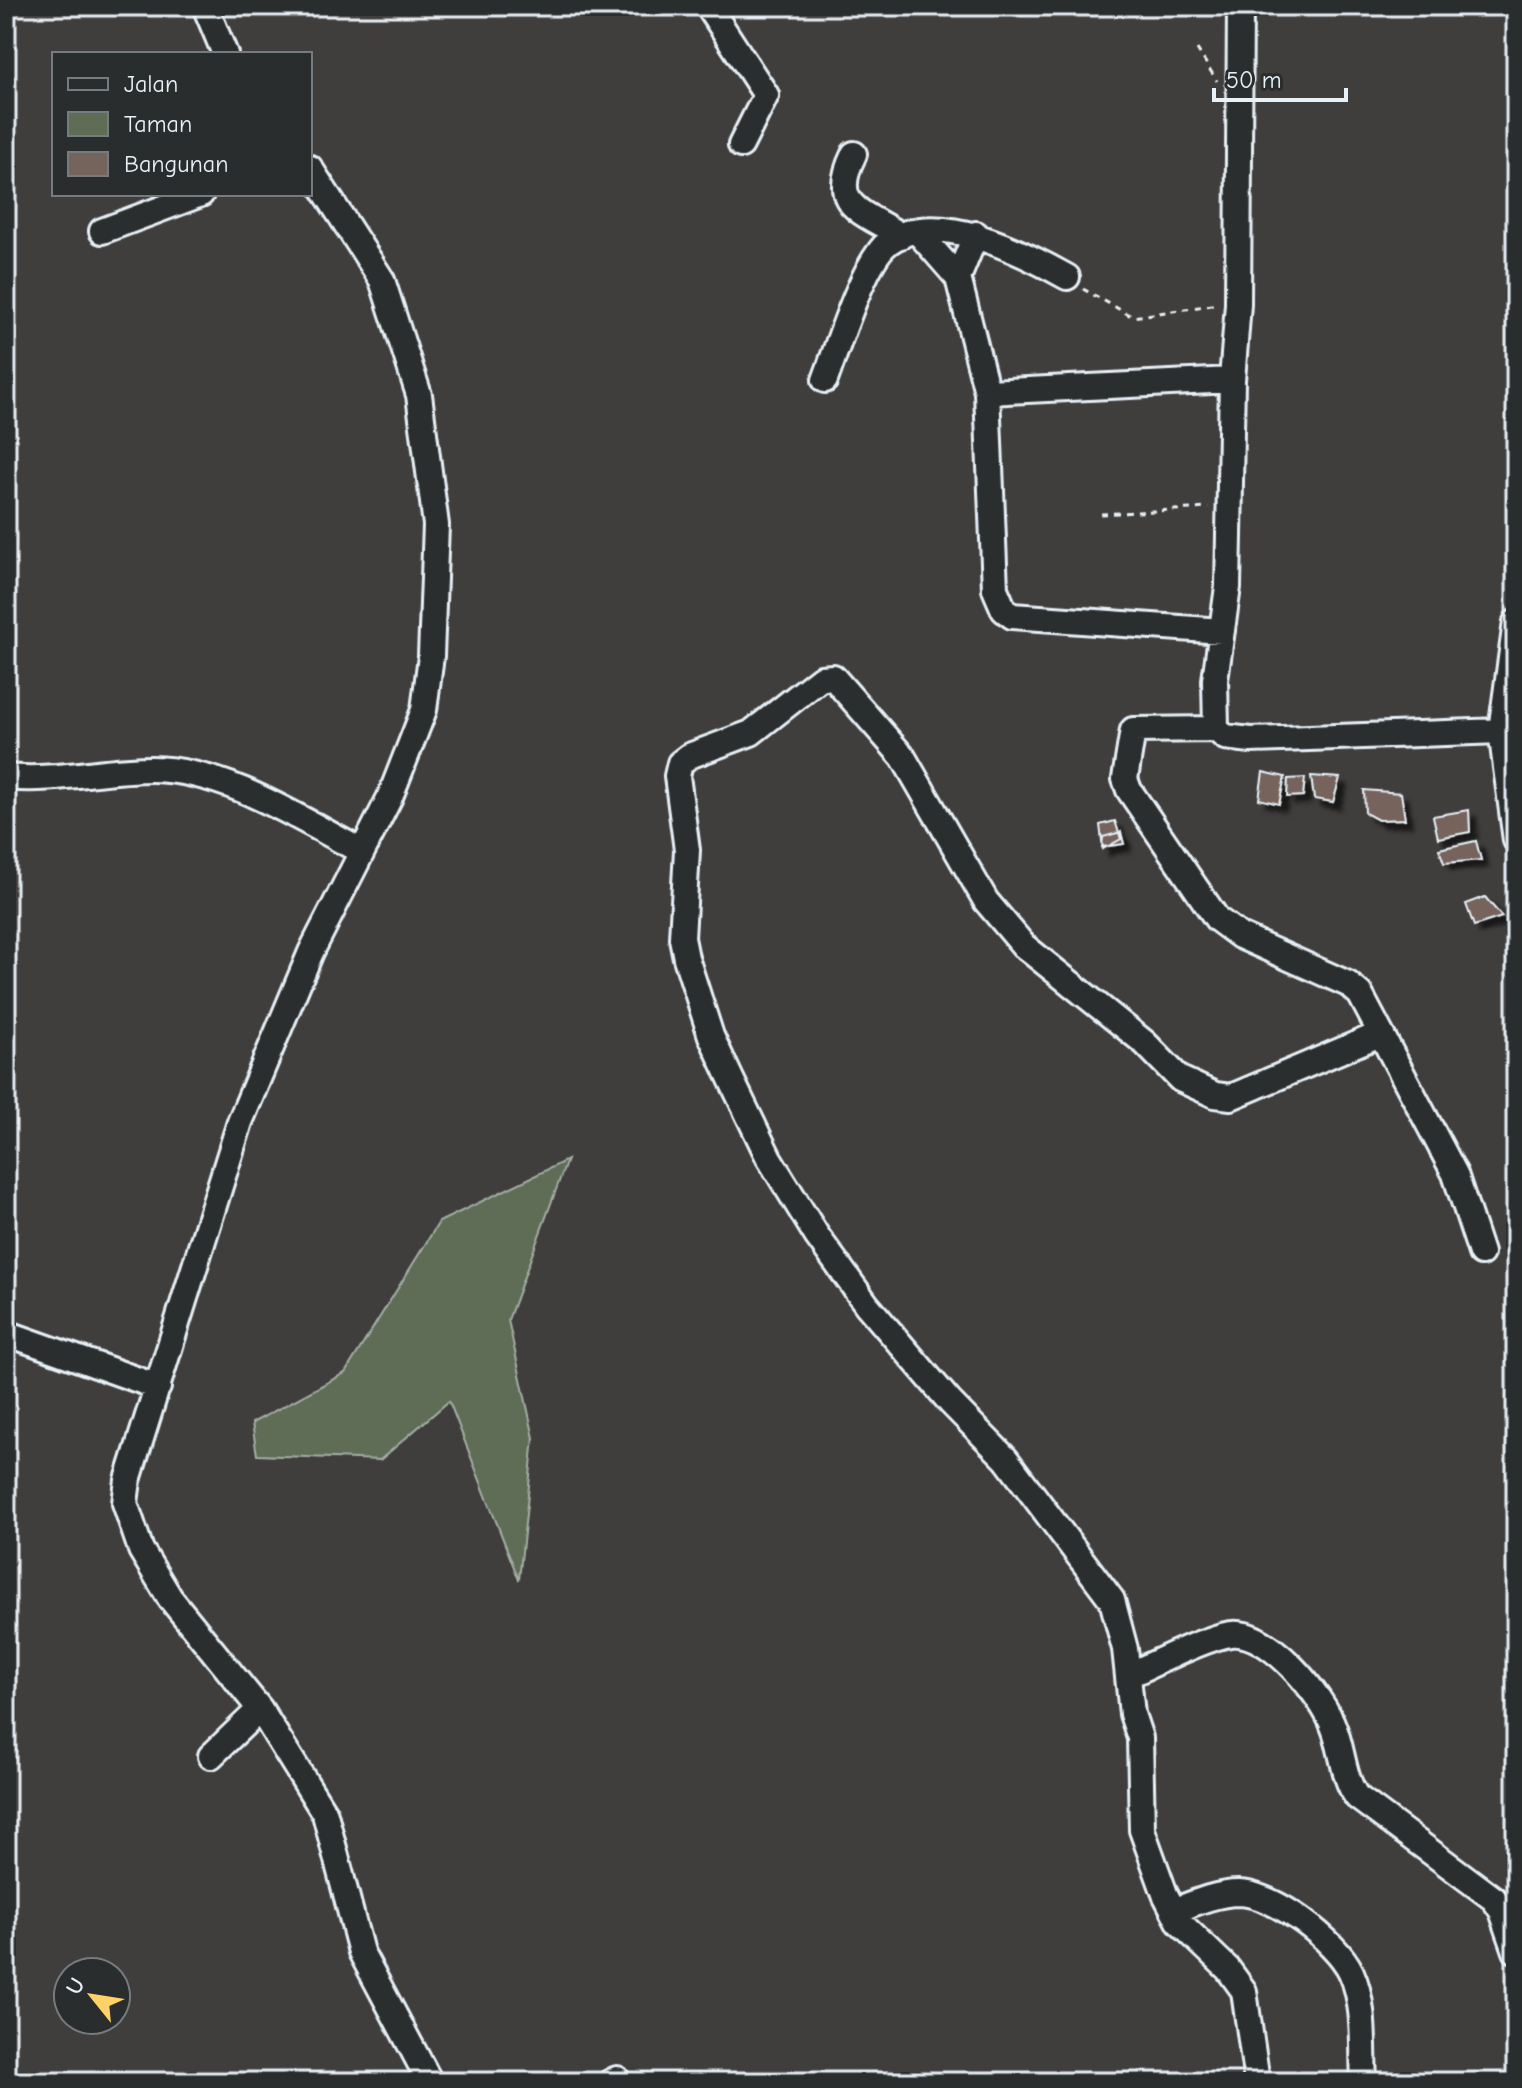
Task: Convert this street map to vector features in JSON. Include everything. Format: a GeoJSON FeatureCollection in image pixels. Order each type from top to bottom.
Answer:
{"type":"FeatureCollection","features":[{"type":"Feature","properties":{"kind":"street"},"geometry":{"type":"LineString","coordinates":[[205,6],[224,52]]}},
{"type":"Feature","properties":{"kind":"street"},"geometry":{"type":"LineString","coordinates":[[708,6],[766,95],[741,145]]}},
{"type":"Feature","properties":{"kind":"street"},"geometry":{"type":"LineString","coordinates":[[1216,729],[1215,680],[1228,587],[1232,380],[1238,304],[1240,6]]}},
{"type":"Feature","properties":{"kind":"street"},"geometry":{"type":"LineString","coordinates":[[854,154],[843,181],[847,200],[909,234],[958,278],[987,392],[995,589],[1004,610],[1012,616],[1222,631]]}},
{"type":"Feature","properties":{"kind":"street"},"geometry":{"type":"LineString","coordinates":[[312,171],[382,280],[419,395],[436,525],[431,656],[424,710],[390,797],[311,952],[240,1122],[128,1480],[125,1503],[129,1524],[170,1598],[260,1709],[325,1814],[361,1952],[430,2082]]}},
{"type":"Feature","properties":{"kind":"street"},"geometry":{"type":"LineString","coordinates":[[102,231],[196,196]]}},
{"type":"Feature","properties":{"kind":"street"},"geometry":{"type":"LineString","coordinates":[[825,380],[875,260],[888,242],[909,234],[976,234],[1024,252],[1067,277]]}},
{"type":"Feature","properties":{"kind":"street"},"geometry":{"type":"LineString","coordinates":[[958,278],[976,234]]}},
{"type":"Feature","properties":{"kind":"street"},"geometry":{"type":"LineString","coordinates":[[987,392],[1232,380]]}},
{"type":"Feature","properties":{"kind":"street"},"geometry":{"type":"LineString","coordinates":[[1516,622],[1501,731],[1516,840]]}},
{"type":"Feature","properties":{"kind":"street"},"geometry":{"type":"LineString","coordinates":[[1257,2082],[1244,1991],[1228,1969],[1180,1923],[1141,1824],[1140,1738],[1132,1714],[1129,1675],[1112,1600],[1087,1562],[1006,1459],[950,1402],[867,1305],[817,1236],[750,1119],[711,1036],[683,948],[687,850],[677,776],[680,763],[689,756],[751,733],[821,678],[833,677],[903,757],[999,918],[1031,953],[1145,1043],[1180,1079],[1215,1095],[1231,1097],[1380,1034]]}},
{"type":"Feature","properties":{"kind":"street"},"geometry":{"type":"LineString","coordinates":[[1481,1253],[1455,1174],[1355,988],[1240,936],[1217,919],[1129,790],[1125,779],[1133,730],[1216,729],[1225,737],[1251,740],[1501,731]]}},
{"type":"Feature","properties":{"kind":"street"},"geometry":{"type":"LineString","coordinates":[[6,777],[35,780],[154,769],[206,779],[262,799],[361,851]]}},
{"type":"Feature","properties":{"kind":"street"},"geometry":{"type":"LineString","coordinates":[[6,1333],[158,1387]]}},
{"type":"Feature","properties":{"kind":"street"},"geometry":{"type":"LineString","coordinates":[[1129,1675],[1229,1634],[1258,1639],[1294,1669],[1334,1725],[1352,1790],[1357,1797],[1494,1899],[1502,1911],[1516,1951]]}},
{"type":"Feature","properties":{"kind":"street"},"geometry":{"type":"LineString","coordinates":[[211,1756],[260,1709]]}},
{"type":"Feature","properties":{"kind":"street"},"geometry":{"type":"LineString","coordinates":[[1174,1911],[1221,1895],[1252,1894],[1319,1933],[1339,1953],[1352,1974],[1362,2029],[1364,2082]]}},
{"type":"Feature","properties":{"kind":"path"},"geometry":{"type":"LineString","coordinates":[[1197,49],[1220,86],[1240,103]]}},
{"type":"Feature","properties":{"kind":"path"},"geometry":{"type":"LineString","coordinates":[[1067,277],[1115,310],[1133,317],[1202,303],[1238,304]]}},
{"type":"Feature","properties":{"kind":"path"},"geometry":{"type":"LineString","coordinates":[[1101,514],[1228,506]]}},
{"type":"Feature","properties":{"kind":"green space"},"geometry":{"type":"Polygon","coordinates":[[[567,1160],[508,1320],[534,1438],[519,1580],[449,1401],[380,1460],[257,1455],[252,1423],[345,1373],[439,1222],[567,1160]]]}},
{"type":"Feature","properties":{"kind":"building"},"geometry":{"type":"Polygon","coordinates":[[[1263,772],[1285,777],[1279,804],[1259,799],[1263,772]]]}},
{"type":"Feature","properties":{"kind":"building"},"geometry":{"type":"Polygon","coordinates":[[[1311,776],[1340,778],[1333,802],[1314,799],[1311,776]]]}},
{"type":"Feature","properties":{"kind":"building"},"geometry":{"type":"Polygon","coordinates":[[[1305,778],[1303,796],[1287,797],[1288,779],[1305,778]]]}},
{"type":"Feature","properties":{"kind":"building"},"geometry":{"type":"Polygon","coordinates":[[[1364,790],[1401,793],[1405,819],[1378,820],[1365,813],[1364,790]]]}},
{"type":"Feature","properties":{"kind":"building"},"geometry":{"type":"Polygon","coordinates":[[[1469,810],[1470,832],[1438,838],[1433,816],[1469,810]]]}},
{"type":"Feature","properties":{"kind":"building"},"geometry":{"type":"Polygon","coordinates":[[[1115,821],[1121,839],[1103,849],[1100,825],[1115,821]]]}},
{"type":"Feature","properties":{"kind":"building"},"geometry":{"type":"Polygon","coordinates":[[[1121,832],[1124,844],[1102,847],[1103,837],[1121,832]]]}},
{"type":"Feature","properties":{"kind":"building"},"geometry":{"type":"Polygon","coordinates":[[[1476,841],[1481,860],[1444,863],[1439,849],[1476,841]]]}},
{"type":"Feature","properties":{"kind":"building"},"geometry":{"type":"Polygon","coordinates":[[[1485,897],[1502,917],[1474,926],[1466,904],[1485,897]]]}}]}
